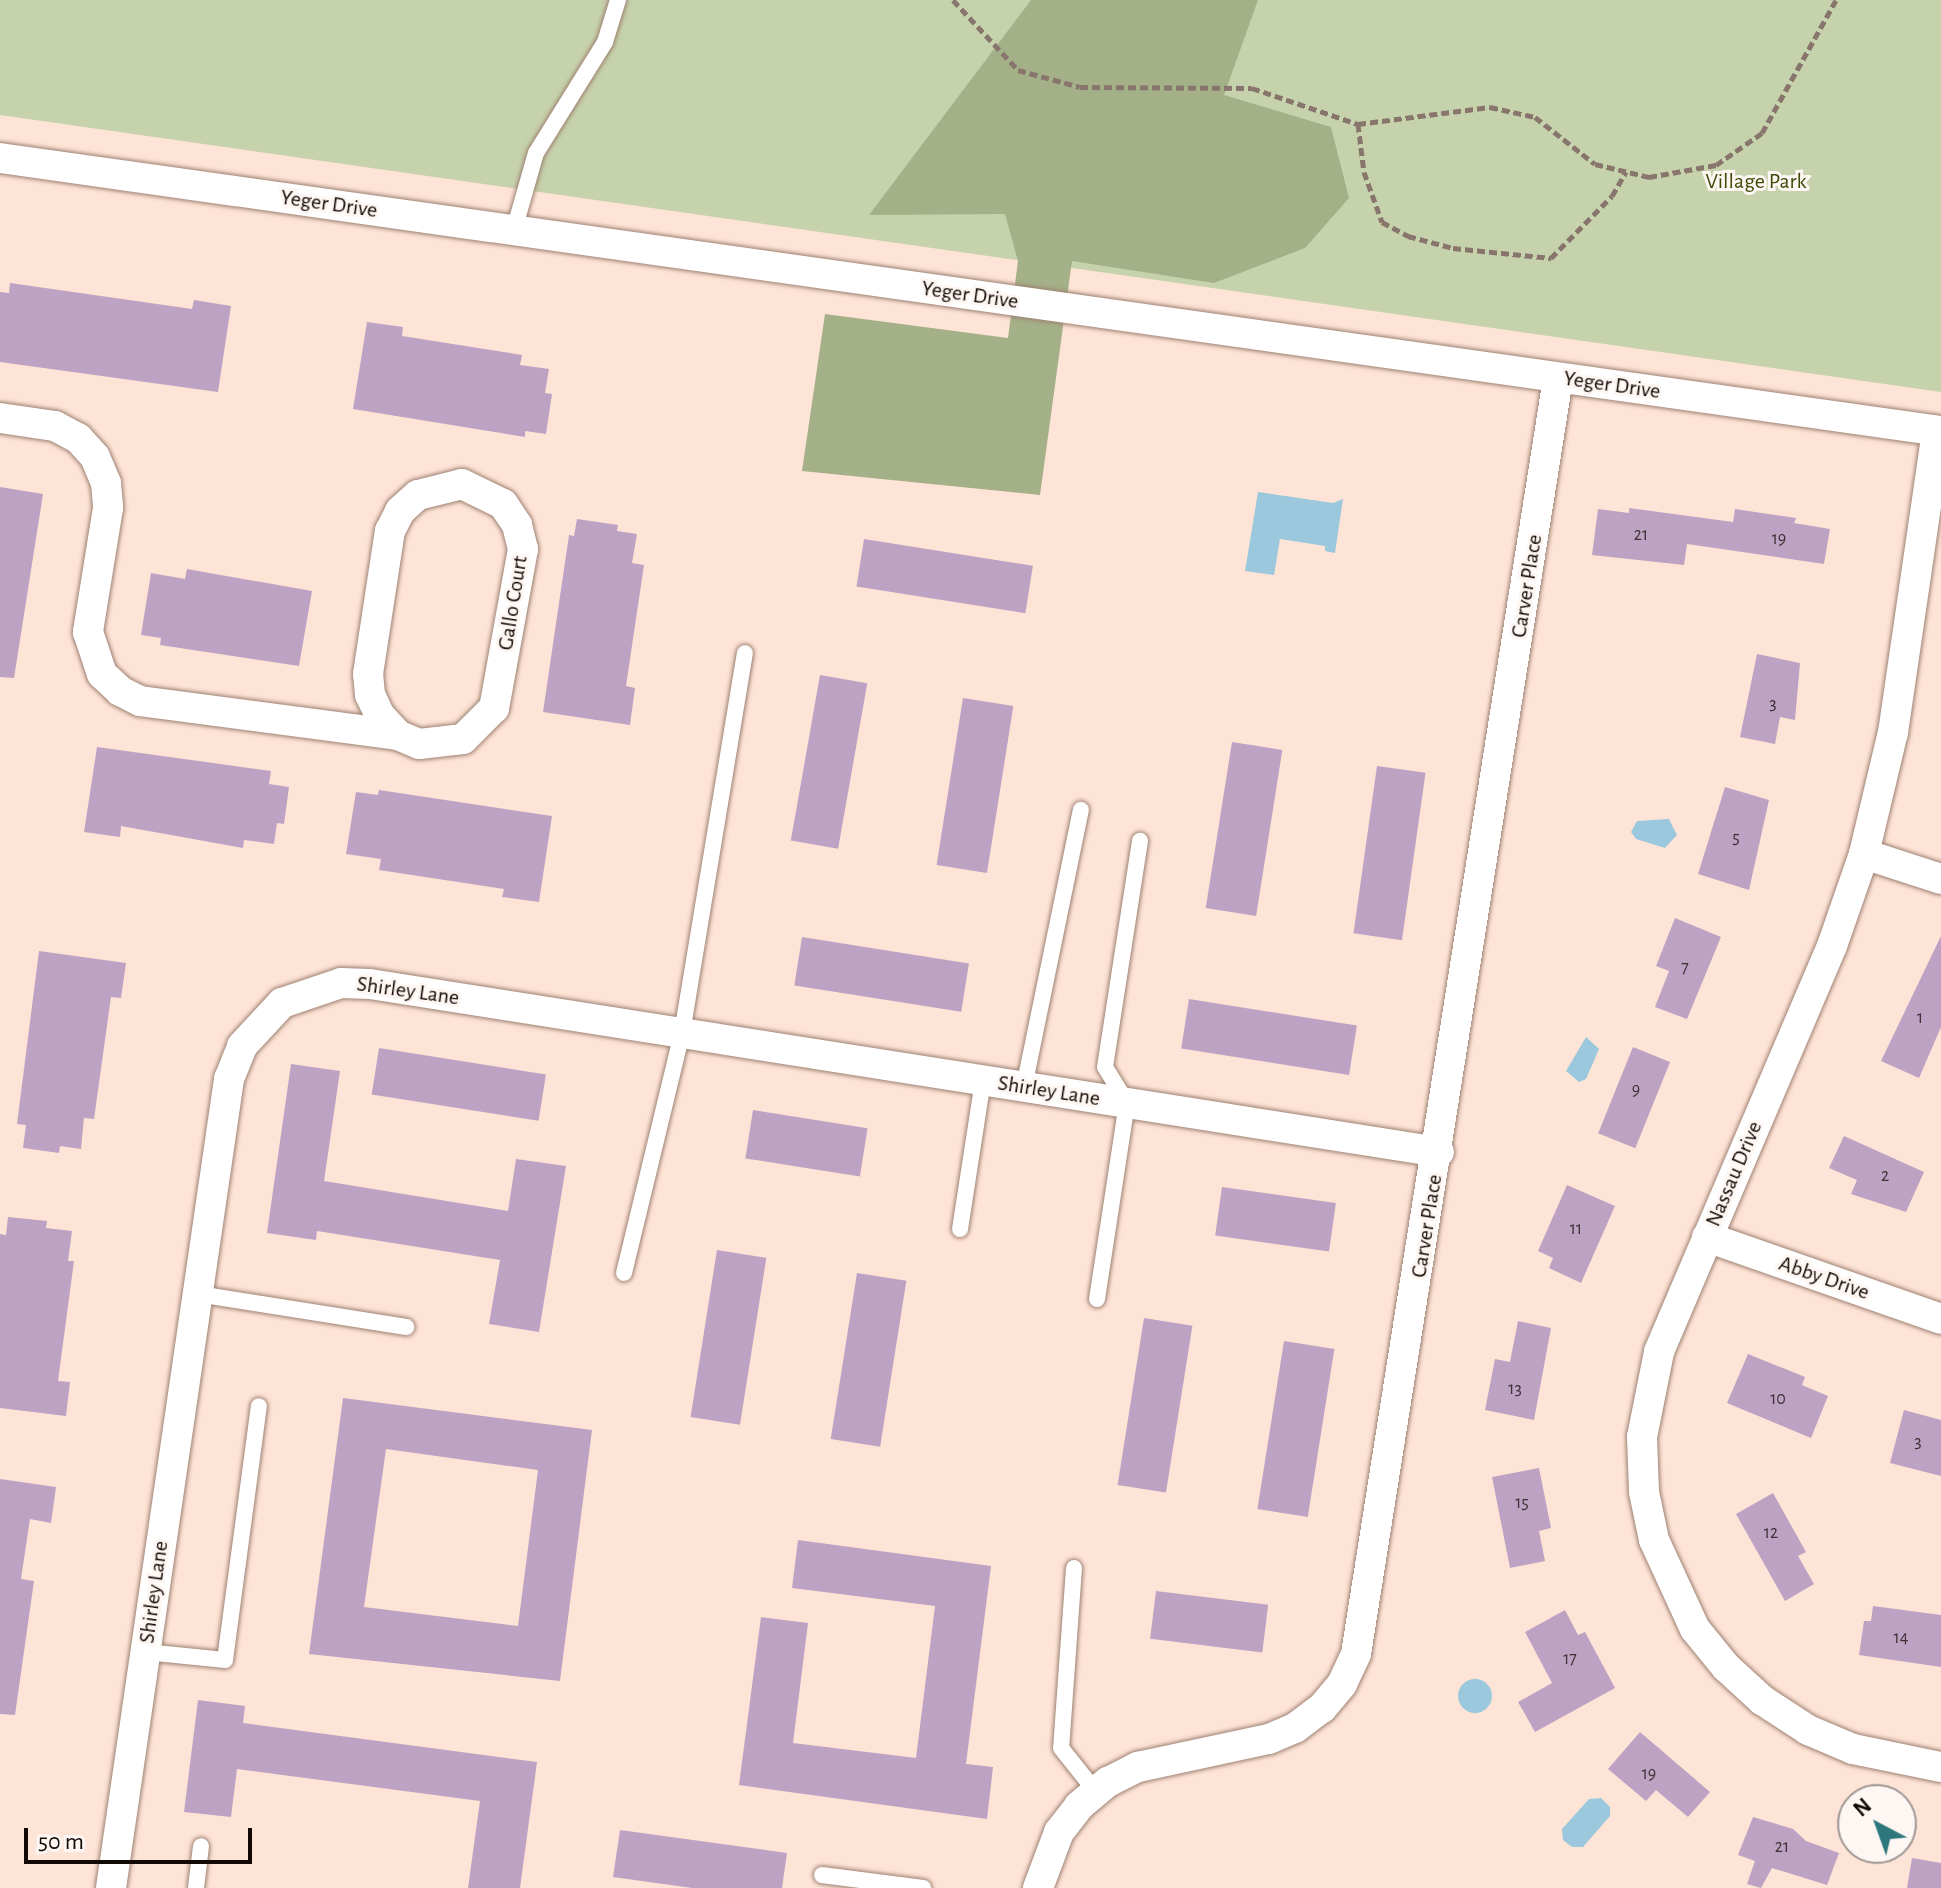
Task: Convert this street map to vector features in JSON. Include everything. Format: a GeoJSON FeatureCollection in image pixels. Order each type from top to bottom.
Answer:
{"type":"FeatureCollection","features":[{"type":"Feature","properties":{"kind":"street","name":"Yeger Drive"},"geometry":{"type":"LineString","coordinates":[[0,158],[1939,431]]}},
{"type":"Feature","properties":{"kind":"street","name":"Carver Place"},"geometry":{"type":"LineString","coordinates":[[1038,1888],[1059,1832],[1096,1792],[1138,1767],[1295,1728],[1322,1708],[1342,1684],[1356,1654],[1439,1152],[1558,378]]}},
{"type":"Feature","properties":{"kind":"street","name":"Gallo Court"},"geometry":{"type":"LineString","coordinates":[[0,418],[55,426],[78,438],[95,457],[106,483],[108,508],[88,632],[102,674],[120,691],[140,701],[398,735],[441,745],[463,739],[494,708],[523,549],[517,525],[503,504],[484,491],[440,485],[418,495],[400,511],[390,531],[368,674],[370,695],[380,716],[398,735]]}},
{"type":"Feature","properties":{"kind":"street","name":"Nassau Drive"},"geometry":{"type":"LineString","coordinates":[[1939,431],[1893,732],[1864,854],[1832,946],[1659,1352],[1642,1437],[1644,1492],[1671,1586],[1695,1629],[1762,1700],[1808,1730],[1853,1749],[1941,1767]]}},
{"type":"Feature","properties":{"kind":"street"},"geometry":{"type":"LineString","coordinates":[[1864,854],[1941,879]]}},
{"type":"Feature","properties":{"kind":"street","name":"Shirley Lane"},"geometry":{"type":"LineString","coordinates":[[111,1888],[229,1079],[242,1046],[282,1003],[309,990],[370,984],[1439,1152]]}},
{"type":"Feature","properties":{"kind":"street","name":"Abby Drive"},"geometry":{"type":"LineString","coordinates":[[1707,1237],[1941,1319]]}},
{"type":"Feature","properties":{"kind":"lane"},"geometry":{"type":"LineString","coordinates":[[514,230],[536,153],[605,42],[618,0]]}},
{"type":"Feature","properties":{"kind":"lane"},"geometry":{"type":"LineString","coordinates":[[624,1273],[682,1033],[745,653]]}},
{"type":"Feature","properties":{"kind":"lane"},"geometry":{"type":"LineString","coordinates":[[1024,1087],[1081,810]]}},
{"type":"Feature","properties":{"kind":"lane"},"geometry":{"type":"LineString","coordinates":[[1097,1299],[1127,1103],[1105,1067],[1140,841]]}},
{"type":"Feature","properties":{"kind":"lane"},"geometry":{"type":"LineString","coordinates":[[960,1229],[983,1080]]}},
{"type":"Feature","properties":{"kind":"lane"},"geometry":{"type":"LineString","coordinates":[[198,1294],[406,1327]]}},
{"type":"Feature","properties":{"kind":"lane"},"geometry":{"type":"LineString","coordinates":[[146,1652],[225,1660],[259,1406]]}},
{"type":"Feature","properties":{"kind":"lane"},"geometry":{"type":"LineString","coordinates":[[1074,1568],[1061,1748],[1096,1792]]}},
{"type":"Feature","properties":{"kind":"lane"},"geometry":{"type":"LineString","coordinates":[[196,1888],[201,1846]]}},
{"type":"Feature","properties":{"kind":"lane"},"geometry":{"type":"LineString","coordinates":[[822,1875],[923,1888]]}},
{"type":"Feature","properties":{"kind":"path"},"geometry":{"type":"LineString","coordinates":[[953,0],[1018,70],[1080,87],[1252,88],[1358,124],[1490,107],[1535,117],[1595,164],[1649,177],[1716,165],[1762,133],[1836,0]]}},
{"type":"Feature","properties":{"kind":"path"},"geometry":{"type":"LineString","coordinates":[[1358,124],[1364,172],[1382,222],[1408,236],[1453,248],[1551,258],[1612,196],[1626,172]]}},
{"type":"Feature","properties":{"kind":"green space","name":"Village Park"},"geometry":{"type":"Polygon","coordinates":[[[0,0],[1941,0],[1941,392],[0,115],[0,0]]]}},
{"type":"Feature","properties":{"kind":"green space"},"geometry":{"type":"Polygon","coordinates":[[[1031,0],[1258,0],[1224,95],[1331,127],[1349,198],[1305,248],[1214,283],[1072,261],[1040,495],[802,471],[825,314],[1008,338],[1018,261],[1005,214],[869,215],[1031,0]]]}},
{"type":"Feature","properties":{"kind":"water"},"geometry":{"type":"Polygon","coordinates":[[[1258,492],[1333,503],[1343,499],[1335,553],[1325,551],[1325,546],[1280,539],[1274,575],[1245,571],[1258,492]]]}},
{"type":"Feature","properties":{"kind":"water"},"geometry":{"type":"Polygon","coordinates":[[[1669,819],[1677,835],[1665,848],[1636,839],[1631,832],[1637,821],[1669,819]]]}},
{"type":"Feature","properties":{"kind":"water"},"geometry":{"type":"Polygon","coordinates":[[[1586,1037],[1599,1049],[1586,1079],[1579,1082],[1566,1071],[1586,1037]]]}},
{"type":"Feature","properties":{"kind":"water"},"geometry":{"type":"Polygon","coordinates":[[[1475,1679],[1487,1684],[1492,1696],[1487,1708],[1475,1713],[1463,1708],[1458,1696],[1463,1684],[1475,1679]]]}},
{"type":"Feature","properties":{"kind":"water"},"geometry":{"type":"Polygon","coordinates":[[[1601,1798],[1610,1807],[1610,1816],[1583,1847],[1572,1847],[1563,1840],[1562,1829],[1589,1799],[1601,1798]]]}},
{"type":"Feature","properties":{"kind":"building"},"geometry":{"type":"Polygon","coordinates":[[[10,283],[192,309],[194,300],[231,306],[218,392],[0,362],[0,292],[9,293],[10,283]]]}},
{"type":"Feature","properties":{"kind":"building"},"geometry":{"type":"Polygon","coordinates":[[[367,322],[403,327],[402,336],[522,355],[520,365],[549,369],[545,393],[552,394],[546,434],[525,431],[525,437],[353,409],[367,322]]]}},
{"type":"Feature","properties":{"kind":"building"},"geometry":{"type":"Polygon","coordinates":[[[0,487],[43,494],[14,678],[0,677],[0,487]]]}},
{"type":"Feature","properties":{"kind":"building"},"geometry":{"type":"Polygon","coordinates":[[[1629,508],[1733,522],[1735,509],[1796,518],[1794,523],[1830,529],[1824,564],[1687,544],[1684,565],[1592,555],[1598,509],[1629,513],[1629,508]]]}},
{"type":"Feature","properties":{"kind":"building"},"geometry":{"type":"Polygon","coordinates":[[[577,519],[618,525],[617,531],[637,534],[632,563],[644,565],[626,686],[635,688],[630,725],[543,712],[569,535],[574,536],[577,519]]]}},
{"type":"Feature","properties":{"kind":"building"},"geometry":{"type":"Polygon","coordinates":[[[864,539],[1033,566],[1025,613],[856,586],[864,539]]]}},
{"type":"Feature","properties":{"kind":"building"},"geometry":{"type":"Polygon","coordinates":[[[187,569],[312,591],[299,666],[160,645],[161,638],[141,635],[151,573],[185,579],[187,569]]]}},
{"type":"Feature","properties":{"kind":"building"},"geometry":{"type":"Polygon","coordinates":[[[1757,654],[1800,663],[1795,720],[1780,717],[1775,744],[1740,737],[1757,654]]]}},
{"type":"Feature","properties":{"kind":"building"},"geometry":{"type":"Polygon","coordinates":[[[820,675],[867,683],[838,849],[791,840],[820,675]]]}},
{"type":"Feature","properties":{"kind":"building"},"geometry":{"type":"Polygon","coordinates":[[[963,698],[1013,706],[987,873],[937,865],[963,698]]]}},
{"type":"Feature","properties":{"kind":"building"},"geometry":{"type":"Polygon","coordinates":[[[1232,742],[1282,750],[1256,916],[1206,908],[1232,742]]]}},
{"type":"Feature","properties":{"kind":"building"},"geometry":{"type":"Polygon","coordinates":[[[97,747],[271,771],[269,784],[289,787],[284,824],[277,823],[274,844],[244,840],[243,848],[121,826],[120,837],[84,832],[97,747]]]}},
{"type":"Feature","properties":{"kind":"building"},"geometry":{"type":"Polygon","coordinates":[[[1377,766],[1426,773],[1402,940],[1353,933],[1377,766]]]}},
{"type":"Feature","properties":{"kind":"building"},"geometry":{"type":"Polygon","coordinates":[[[1725,787],[1769,800],[1749,890],[1698,874],[1725,787]]]}},
{"type":"Feature","properties":{"kind":"building"},"geometry":{"type":"Polygon","coordinates":[[[379,790],[552,816],[539,902],[502,897],[504,889],[379,870],[381,859],[346,854],[356,792],[378,795],[379,790]]]}},
{"type":"Feature","properties":{"kind":"building"},"geometry":{"type":"Polygon","coordinates":[[[1675,918],[1721,937],[1687,1019],[1655,1007],[1669,971],[1656,966],[1675,918]]]}},
{"type":"Feature","properties":{"kind":"building"},"geometry":{"type":"Polygon","coordinates":[[[1941,936],[1941,1027],[1919,1078],[1881,1061],[1941,936]]]}},
{"type":"Feature","properties":{"kind":"building"},"geometry":{"type":"Polygon","coordinates":[[[802,937],[969,963],[961,1012],[794,985],[802,937]]]}},
{"type":"Feature","properties":{"kind":"building"},"geometry":{"type":"Polygon","coordinates":[[[39,951],[126,963],[121,998],[111,997],[94,1119],[84,1118],[81,1149],[60,1146],[59,1153],[23,1148],[26,1125],[17,1124],[39,951]]]}},
{"type":"Feature","properties":{"kind":"building"},"geometry":{"type":"Polygon","coordinates":[[[1189,999],[1357,1026],[1349,1075],[1181,1048],[1189,999]]]}},
{"type":"Feature","properties":{"kind":"building"},"geometry":{"type":"Polygon","coordinates":[[[1633,1047],[1670,1062],[1635,1148],[1598,1133],[1633,1047]]]}},
{"type":"Feature","properties":{"kind":"building"},"geometry":{"type":"Polygon","coordinates":[[[379,1048],[546,1074],[539,1121],[372,1094],[379,1048]]]}},
{"type":"Feature","properties":{"kind":"building"},"geometry":{"type":"Polygon","coordinates":[[[291,1064],[340,1071],[324,1181],[508,1211],[516,1159],[566,1166],[539,1332],[489,1324],[500,1260],[317,1231],[316,1240],[267,1233],[291,1064]]]}},
{"type":"Feature","properties":{"kind":"building"},"geometry":{"type":"Polygon","coordinates":[[[753,1110],[868,1128],[860,1177],[745,1158],[753,1110]]]}},
{"type":"Feature","properties":{"kind":"building"},"geometry":{"type":"Polygon","coordinates":[[[1844,1136],[1924,1172],[1906,1212],[1851,1194],[1857,1180],[1829,1168],[1844,1136]]]}},
{"type":"Feature","properties":{"kind":"building"},"geometry":{"type":"Polygon","coordinates":[[[1567,1185],[1615,1206],[1581,1283],[1549,1268],[1553,1258],[1538,1251],[1567,1185]]]}},
{"type":"Feature","properties":{"kind":"building"},"geometry":{"type":"Polygon","coordinates":[[[1222,1187],[1336,1203],[1329,1252],[1215,1236],[1222,1187]]]}},
{"type":"Feature","properties":{"kind":"building"},"geometry":{"type":"Polygon","coordinates":[[[8,1217],[47,1221],[46,1228],[72,1231],[68,1261],[74,1261],[58,1381],[70,1382],[66,1416],[0,1408],[0,1234],[6,1235],[8,1217]]]}},
{"type":"Feature","properties":{"kind":"building"},"geometry":{"type":"Polygon","coordinates":[[[717,1250],[766,1258],[740,1425],[691,1417],[717,1250]]]}},
{"type":"Feature","properties":{"kind":"building"},"geometry":{"type":"Polygon","coordinates":[[[857,1273],[906,1281],[880,1447],[831,1439],[857,1273]]]}},
{"type":"Feature","properties":{"kind":"building"},"geometry":{"type":"Polygon","coordinates":[[[1144,1318],[1192,1326],[1166,1493],[1118,1485],[1144,1318]]]}},
{"type":"Feature","properties":{"kind":"building"},"geometry":{"type":"Polygon","coordinates":[[[1518,1321],[1551,1328],[1534,1420],[1485,1410],[1495,1359],[1510,1362],[1518,1321]]]}},
{"type":"Feature","properties":{"kind":"building"},"geometry":{"type":"Polygon","coordinates":[[[1284,1341],[1334,1349],[1308,1517],[1257,1509],[1284,1341]]]}},
{"type":"Feature","properties":{"kind":"building"},"geometry":{"type":"Polygon","coordinates":[[[1748,1354],[1805,1377],[1802,1385],[1828,1396],[1811,1438],[1727,1403],[1748,1354]]]}},
{"type":"Feature","properties":{"kind":"building"},"geometry":{"type":"Polygon","coordinates":[[[343,1398],[592,1430],[560,1681],[309,1654],[343,1398]],[[386,1449],[364,1607],[518,1626],[538,1470],[386,1449]]]}},
{"type":"Feature","properties":{"kind":"building"},"geometry":{"type":"Polygon","coordinates":[[[1904,1410],[1941,1420],[1941,1476],[1890,1463],[1904,1410]]]}},
{"type":"Feature","properties":{"kind":"building"},"geometry":{"type":"Polygon","coordinates":[[[1539,1468],[1551,1528],[1539,1531],[1545,1561],[1510,1568],[1492,1477],[1539,1468]]]}},
{"type":"Feature","properties":{"kind":"building"},"geometry":{"type":"Polygon","coordinates":[[[0,1479],[56,1487],[51,1523],[30,1519],[21,1579],[34,1581],[15,1715],[0,1714],[0,1479]]]}},
{"type":"Feature","properties":{"kind":"building"},"geometry":{"type":"Polygon","coordinates":[[[1773,1493],[1806,1552],[1798,1556],[1814,1584],[1785,1601],[1736,1514],[1773,1493]]]}},
{"type":"Feature","properties":{"kind":"building"},"geometry":{"type":"Polygon","coordinates":[[[798,1540],[991,1566],[966,1764],[993,1767],[987,1819],[739,1785],[761,1617],[808,1623],[793,1743],[916,1758],[935,1606],[792,1588],[798,1540]]]}},
{"type":"Feature","properties":{"kind":"building"},"geometry":{"type":"Polygon","coordinates":[[[1156,1591],[1268,1605],[1262,1652],[1150,1639],[1156,1591]]]}},
{"type":"Feature","properties":{"kind":"building"},"geometry":{"type":"Polygon","coordinates":[[[1873,1606],[1941,1615],[1941,1667],[1859,1655],[1864,1621],[1871,1621],[1873,1606]]]}},
{"type":"Feature","properties":{"kind":"building"},"geometry":{"type":"Polygon","coordinates":[[[1565,1610],[1578,1635],[1585,1632],[1615,1688],[1535,1732],[1518,1702],[1552,1683],[1525,1632],[1565,1610]]]}},
{"type":"Feature","properties":{"kind":"building"},"geometry":{"type":"Polygon","coordinates":[[[198,1700],[245,1706],[243,1723],[537,1762],[520,1888],[468,1888],[480,1801],[237,1769],[231,1817],[184,1812],[198,1700]]]}},
{"type":"Feature","properties":{"kind":"building"},"geometry":{"type":"Polygon","coordinates":[[[1640,1732],[1710,1792],[1688,1817],[1656,1790],[1646,1801],[1608,1769],[1640,1732]]]}},
{"type":"Feature","properties":{"kind":"building"},"geometry":{"type":"Polygon","coordinates":[[[1753,1817],[1793,1829],[1806,1841],[1837,1852],[1837,1858],[1827,1885],[1772,1868],[1761,1888],[1747,1884],[1755,1861],[1738,1855],[1753,1817]]]}},
{"type":"Feature","properties":{"kind":"building"},"geometry":{"type":"Polygon","coordinates":[[[620,1830],[787,1853],[782,1888],[692,1888],[613,1877],[620,1830]]]}},
{"type":"Feature","properties":{"kind":"building"},"geometry":{"type":"Polygon","coordinates":[[[1917,1859],[1941,1863],[1941,1888],[1907,1888],[1911,1864],[1917,1864],[1917,1859]]]}}]}
